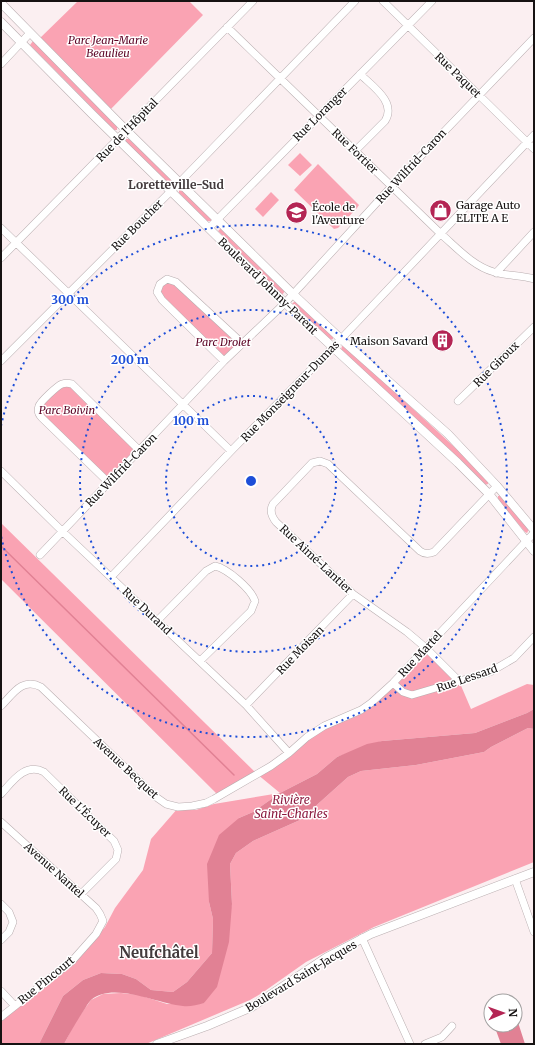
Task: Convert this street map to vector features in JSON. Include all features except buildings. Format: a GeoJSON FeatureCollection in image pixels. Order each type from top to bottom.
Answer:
{"type":"FeatureCollection","features":[{"type":"Feature","properties":{"kind":"street","name":"Rue de l'Hôpital"},"geometry":{"type":"LineString","coordinates":[[1,258],[253,1]]}},
{"type":"Feature","properties":{"kind":"street","name":"Rue Boucher"},"geometry":{"type":"LineString","coordinates":[[1,361],[180,182],[355,1]]}},
{"type":"Feature","properties":{"kind":"street","name":"Rue Paquet"},"geometry":{"type":"LineString","coordinates":[[383,1],[534,149]]}},
{"type":"Feature","properties":{"kind":"street","name":"Rue Loranger"},"geometry":{"type":"LineString","coordinates":[[210,228],[432,1]]}},
{"type":"Feature","properties":{"kind":"street","name":"Boulevard Johnny-Parent"},"geometry":{"type":"LineString","coordinates":[[1,3],[126,130],[294,294],[341,339],[448,434],[497,486],[534,530]]}},
{"type":"Feature","properties":{"kind":"street","name":"Boulevard Johnny-Parent"},"geometry":{"type":"LineString","coordinates":[[1,22],[285,303],[458,463],[489,494],[527,540],[534,551]]}},
{"type":"Feature","properties":{"kind":"street","name":"Rue Fortier"},"geometry":{"type":"LineString","coordinates":[[227,27],[441,234],[476,264],[486,270],[496,273],[534,279]]}},
{"type":"Feature","properties":{"kind":"street"},"geometry":{"type":"LineString","coordinates":[[1,64],[30,33]]}},
{"type":"Feature","properties":{"kind":"street","name":"Rue Wilfrid-Caron"},"geometry":{"type":"LineString","coordinates":[[40,555],[108,482],[184,405],[224,361],[294,294],[392,186],[534,38]]}},
{"type":"Feature","properties":{"kind":"street"},"geometry":{"type":"LineString","coordinates":[[355,150],[389,115],[387,103],[383,97],[360,74]]}},
{"type":"Feature","properties":{"kind":"street","name":"Rue Monseigneur-Dumas"},"geometry":{"type":"LineString","coordinates":[[111,577],[333,348],[534,135]]}},
{"type":"Feature","properties":{"kind":"street"},"geometry":{"type":"LineString","coordinates":[[1,228],[232,451]]}},
{"type":"Feature","properties":{"kind":"street"},"geometry":{"type":"LineString","coordinates":[[496,273],[534,232]]}},
{"type":"Feature","properties":{"kind":"street"},"geometry":{"type":"LineString","coordinates":[[224,361],[162,300],[157,292],[160,284],[167,279],[176,282],[242,343]]}},
{"type":"Feature","properties":{"kind":"street","name":"Rue Giroux"},"geometry":{"type":"LineString","coordinates":[[458,401],[534,327]]}},
{"type":"Feature","properties":{"kind":"street"},"geometry":{"type":"LineString","coordinates":[[108,482],[42,418],[38,410],[41,403],[60,386],[68,383],[72,384],[140,451]]}},
{"type":"Feature","properties":{"kind":"street","name":"Rue Aimé-Lantier"},"geometry":{"type":"LineString","coordinates":[[459,681],[426,648],[407,632],[353,594],[276,522],[271,514],[271,508],[273,504],[312,463],[320,461],[328,464],[422,553],[430,553],[434,552],[497,486]]}},
{"type":"Feature","properties":{"kind":"street","name":"Rue Durand"},"geometry":{"type":"LineString","coordinates":[[1,471],[63,532],[246,705],[290,753]]}},
{"type":"Feature","properties":{"kind":"street","name":"Rue Martel"},"geometry":{"type":"LineString","coordinates":[[290,753],[307,737],[324,726],[361,710],[371,703],[393,683],[534,533]]}},
{"type":"Feature","properties":{"kind":"street"},"geometry":{"type":"LineString","coordinates":[[157,620],[206,571],[215,566],[225,570],[250,591],[255,601],[251,611],[200,661]]}},
{"type":"Feature","properties":{"kind":"street","name":"Rue Moisan"},"geometry":{"type":"LineString","coordinates":[[246,705],[353,594]]}},
{"type":"Feature","properties":{"kind":"street","name":"Rue Lessard"},"geometry":{"type":"LineString","coordinates":[[393,683],[403,692],[412,695],[490,672],[514,658],[534,637]]}},
{"type":"Feature","properties":{"kind":"street","name":"Avenue Becquet"},"geometry":{"type":"LineString","coordinates":[[1,706],[20,687],[26,684],[31,683],[41,687],[156,797],[166,804],[178,807],[206,803],[290,753]]}},
{"type":"Feature","properties":{"kind":"street","name":"Rue L'Écuyer"},"geometry":{"type":"LineString","coordinates":[[1,794],[22,772],[33,768],[38,769],[44,772],[114,841],[118,850],[116,859],[81,894]]}},
{"type":"Feature","properties":{"kind":"street","name":"Avenue Nantel"},"geometry":{"type":"LineString","coordinates":[[1,822],[96,908],[103,921]]}},
{"type":"Feature","properties":{"kind":"street","name":"Boulevard Saint-Jacques"},"geometry":{"type":"LineString","coordinates":[[157,1044],[207,1026],[252,1007],[327,957],[362,938],[402,921],[534,872]]}},
{"type":"Feature","properties":{"kind":"street"},"geometry":{"type":"LineString","coordinates":[[516,879],[534,932]]}},
{"type":"Feature","properties":{"kind":"street"},"geometry":{"type":"LineString","coordinates":[[1,904],[9,912],[13,922],[9,932],[1,940]]}},
{"type":"Feature","properties":{"kind":"street","name":"Rue Pincourt"},"geometry":{"type":"LineString","coordinates":[[1,1017],[72,961],[96,934],[103,921]]}},
{"type":"Feature","properties":{"kind":"street"},"geometry":{"type":"LineString","coordinates":[[362,938],[410,1044]]}},
{"type":"Feature","properties":{"kind":"street"},"geometry":{"type":"LineString","coordinates":[[1,991],[14,1006]]}},
{"type":"Feature","properties":{"kind":"street"},"geometry":{"type":"LineString","coordinates":[[425,1044],[442,1037],[452,1026]]}},
{"type":"Feature","properties":{"kind":"green space","name":"Parc Jean-Marie Beaulieu"},"geometry":{"type":"Polygon","coordinates":[[[78,1],[189,1],[203,15],[108,112],[38,40],[78,1]]]}},
{"type":"Feature","properties":{"kind":"green space"},"geometry":{"type":"Polygon","coordinates":[[[33,41],[117,126],[117,130],[114,130],[30,45],[33,41]]]}},
{"type":"Feature","properties":{"kind":"green space"},"geometry":{"type":"Polygon","coordinates":[[[126,139],[129,139],[171,179],[171,182],[168,183],[126,142],[126,139]]]}},
{"type":"Feature","properties":{"kind":"green space"},"geometry":{"type":"Polygon","coordinates":[[[300,153],[312,165],[300,176],[288,165],[300,153]]]}},
{"type":"Feature","properties":{"kind":"green space"},"geometry":{"type":"Polygon","coordinates":[[[318,164],[359,205],[338,228],[334,229],[294,190],[318,164]]]}},
{"type":"Feature","properties":{"kind":"green space"},"geometry":{"type":"Polygon","coordinates":[[[179,190],[182,190],[211,218],[211,221],[207,221],[179,193],[179,190]]]}},
{"type":"Feature","properties":{"kind":"green space"},"geometry":{"type":"Polygon","coordinates":[[[271,192],[279,200],[263,217],[255,209],[271,192]]]}},
{"type":"Feature","properties":{"kind":"green space"},"geometry":{"type":"Polygon","coordinates":[[[221,228],[285,291],[282,295],[218,231],[221,228]]]}},
{"type":"Feature","properties":{"kind":"green space","name":"Parc Drolet"},"geometry":{"type":"Polygon","coordinates":[[[172,280],[242,343],[224,361],[162,300],[158,287],[172,280]]]}},
{"type":"Feature","properties":{"kind":"green space"},"geometry":{"type":"Polygon","coordinates":[[[297,302],[333,337],[333,339],[330,340],[293,306],[292,304],[297,302]]]}},
{"type":"Feature","properties":{"kind":"green space"},"geometry":{"type":"Polygon","coordinates":[[[342,346],[346,347],[461,453],[488,482],[488,484],[485,485],[341,350],[342,346]]]}},
{"type":"Feature","properties":{"kind":"green space","name":"Parc Boivin"},"geometry":{"type":"Polygon","coordinates":[[[68,383],[140,451],[108,482],[42,418],[41,403],[68,383]]]}},
{"type":"Feature","properties":{"kind":"green space"},"geometry":{"type":"Polygon","coordinates":[[[498,496],[500,496],[529,529],[527,533],[498,500],[498,496]]]}},
{"type":"Feature","properties":{"kind":"green space"},"geometry":{"type":"Polygon","coordinates":[[[1,523],[257,774],[219,796],[1,579],[1,523]]]}},
{"type":"Feature","properties":{"kind":"green space"},"geometry":{"type":"Polygon","coordinates":[[[426,648],[459,681],[471,709],[527,684],[534,685],[534,709],[475,733],[382,741],[337,757],[317,774],[280,793],[257,774],[307,737],[361,710],[426,648]]]}},
{"type":"Feature","properties":{"kind":"green space"},"geometry":{"type":"Polygon","coordinates":[[[528,728],[534,729],[534,862],[374,927],[306,962],[250,1000],[146,1044],[64,1044],[76,1021],[91,1000],[103,994],[121,993],[139,995],[167,1004],[204,1003],[232,904],[230,864],[236,853],[253,841],[300,820],[348,777],[361,771],[416,765],[484,752],[528,728]]]}},
{"type":"Feature","properties":{"kind":"green space"},"geometry":{"type":"Polygon","coordinates":[[[280,793],[253,812],[239,818],[209,902],[213,919],[212,953],[187,982],[173,992],[151,990],[136,979],[122,974],[101,973],[83,980],[63,996],[39,1044],[1,1044],[1,1019],[72,965],[105,927],[115,908],[143,870],[151,839],[178,808],[196,810],[214,804],[280,793]]]}},
{"type":"Feature","properties":{"kind":"water","name":"Rivière Saint-Charles"},"geometry":{"type":"Polygon","coordinates":[[[534,709],[534,729],[528,728],[484,752],[416,765],[361,771],[348,777],[300,820],[253,841],[236,853],[230,864],[232,904],[229,942],[217,987],[204,1003],[193,1006],[185,1006],[123,993],[100,995],[91,1000],[64,1044],[39,1044],[63,996],[83,980],[101,973],[122,974],[136,979],[151,990],[173,992],[187,982],[212,953],[213,919],[209,902],[207,864],[219,835],[239,818],[253,812],[280,793],[317,774],[337,757],[367,744],[382,741],[475,733],[534,709]]]}},
{"type":"Feature","properties":{"kind":"water"},"geometry":{"type":"Polygon","coordinates":[[[497,1033],[521,1033],[525,1044],[501,1044],[497,1033]]]}},
{"type":"Feature","properties":{"kind":"waterway"},"geometry":{"type":"LineString","coordinates":[[1,546],[234,775]]}},
{"type":"Feature","properties":{"kind":"place","name":"Garage Auto ELITE A E"},"geometry":{"type":"Point","coordinates":[441,211]}},
{"type":"Feature","properties":{"kind":"place","name":"École de l'Aventure"},"geometry":{"type":"Point","coordinates":[296,213]}},
{"type":"Feature","properties":{"kind":"place","name":"Maison Savard"},"geometry":{"type":"Point","coordinates":[443,341]}},
{"type":"Feature","properties":{"kind":"district","name":"Loretteville-Sud"},"geometry":{"type":"Point","coordinates":[176,184]}},
{"type":"Feature","properties":{"kind":"district","name":"Neufchâtel"},"geometry":{"type":"Point","coordinates":[159,952]}}]}
